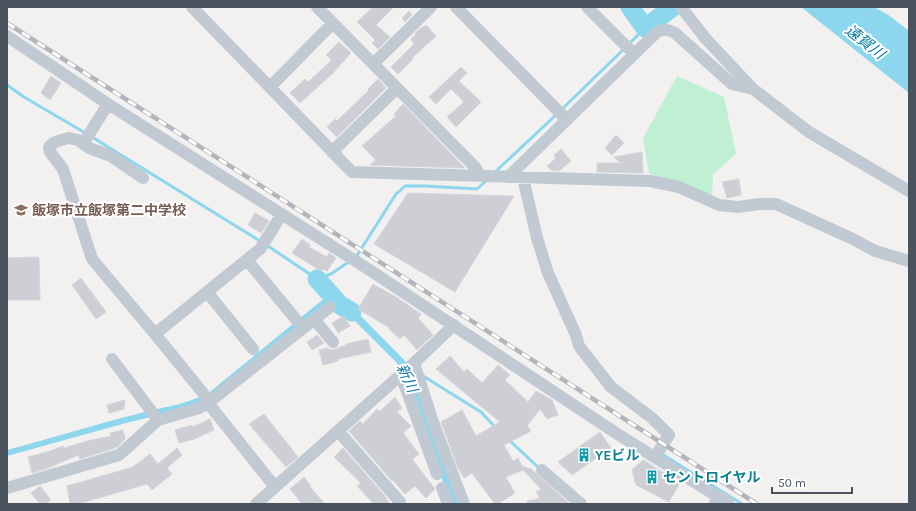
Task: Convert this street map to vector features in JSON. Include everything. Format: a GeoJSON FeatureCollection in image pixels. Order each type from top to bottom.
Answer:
{"type":"FeatureCollection","features":[{"type":"Feature","properties":{"kind":"street"},"geometry":{"type":"LineString","coordinates":[[192,7],[352,172],[650,182],[679,187],[719,205],[738,208],[760,204],[776,204],[853,239],[875,251],[909,261]]}},
{"type":"Feature","properties":{"kind":"street"},"geometry":{"type":"LineString","coordinates":[[317,7],[475,167],[480,176]]}},
{"type":"Feature","properties":{"kind":"street"},"geometry":{"type":"LineString","coordinates":[[373,64],[431,7]]}},
{"type":"Feature","properties":{"kind":"street"},"geometry":{"type":"LineString","coordinates":[[456,7],[567,120]]}},
{"type":"Feature","properties":{"kind":"street"},"geometry":{"type":"LineString","coordinates":[[587,7],[634,54]]}},
{"type":"Feature","properties":{"kind":"street"},"geometry":{"type":"LineString","coordinates":[[681,7],[706,39],[753,89],[809,132],[909,191]]}},
{"type":"Feature","properties":{"kind":"street"},"geometry":{"type":"LineString","coordinates":[[270,87],[334,24]]}},
{"type":"Feature","properties":{"kind":"street"},"geometry":{"type":"LineString","coordinates":[[508,177],[634,54],[661,30],[668,30],[675,33],[732,84],[753,89]]}},
{"type":"Feature","properties":{"kind":"street"},"geometry":{"type":"LineString","coordinates":[[7,36],[108,104],[657,454],[723,503]]}},
{"type":"Feature","properties":{"kind":"street"},"geometry":{"type":"LineString","coordinates":[[332,152],[397,88]]}},
{"type":"Feature","properties":{"kind":"street"},"geometry":{"type":"LineString","coordinates":[[84,142],[108,104]]}},
{"type":"Feature","properties":{"kind":"street"},"geometry":{"type":"LineString","coordinates":[[143,178],[111,156],[78,140],[69,138],[53,143],[49,147],[50,152],[63,169],[92,259],[155,334],[275,487]]}},
{"type":"Feature","properties":{"kind":"street"},"geometry":{"type":"LineString","coordinates":[[523,178],[537,238],[546,266],[576,335],[579,346],[611,387],[652,418],[669,435],[657,454]]}},
{"type":"Feature","properties":{"kind":"street"},"geometry":{"type":"LineString","coordinates":[[155,334],[247,260],[263,244],[282,214]]}},
{"type":"Feature","properties":{"kind":"street"},"geometry":{"type":"LineString","coordinates":[[247,260],[300,325]]}},
{"type":"Feature","properties":{"kind":"street"},"geometry":{"type":"LineString","coordinates":[[207,292],[253,349]]}},
{"type":"Feature","properties":{"kind":"street"},"geometry":{"type":"LineString","coordinates":[[7,488],[119,455],[155,416],[200,408],[206,399],[300,325],[314,319],[330,307]]}},
{"type":"Feature","properties":{"kind":"street"},"geometry":{"type":"LineString","coordinates":[[314,319],[333,342]]}},
{"type":"Feature","properties":{"kind":"street"},"geometry":{"type":"LineString","coordinates":[[256,504],[454,325]]}},
{"type":"Feature","properties":{"kind":"street"},"geometry":{"type":"LineString","coordinates":[[112,359],[155,416]]}},
{"type":"Feature","properties":{"kind":"street"},"geometry":{"type":"LineString","coordinates":[[407,369],[437,474]]}},
{"type":"Feature","properties":{"kind":"street"},"geometry":{"type":"LineString","coordinates":[[407,369],[433,422],[464,504]]}},
{"type":"Feature","properties":{"kind":"street"},"geometry":{"type":"LineString","coordinates":[[338,431],[400,502]]}},
{"type":"Feature","properties":{"kind":"street"},"geometry":{"type":"LineString","coordinates":[[542,470],[581,504]]}},
{"type":"Feature","properties":{"kind":"street"},"geometry":{"type":"LineString","coordinates":[[442,488],[448,504]]}},
{"type":"Feature","properties":{"kind":"green space"},"geometry":{"type":"Polygon","coordinates":[[[677,76],[724,97],[736,154],[713,174],[712,195],[649,174],[643,138],[677,76]]]}},
{"type":"Feature","properties":{"kind":"water","name":"遠賀川"},"geometry":{"type":"Polygon","coordinates":[[[801,7],[874,7],[890,16],[909,31],[909,93],[801,7]]]}},
{"type":"Feature","properties":{"kind":"water"},"geometry":{"type":"Polygon","coordinates":[[[333,295],[346,307],[353,308],[409,365],[462,504],[451,504],[402,370],[396,362],[344,310],[331,301],[211,396],[187,408],[126,423],[7,456],[7,450],[107,422],[177,405],[202,396],[211,391],[326,297],[333,295]]]}},
{"type":"Feature","properties":{"kind":"building"},"geometry":{"type":"Polygon","coordinates":[[[373,7],[394,7],[376,25],[390,37],[378,49],[372,43],[375,40],[357,22],[373,7]]]}},
{"type":"Feature","properties":{"kind":"building"},"geometry":{"type":"Polygon","coordinates":[[[409,11],[412,15],[405,22],[402,18],[409,11]]]}},
{"type":"Feature","properties":{"kind":"building"},"geometry":{"type":"Polygon","coordinates":[[[426,25],[436,36],[412,58],[413,59],[398,74],[391,67],[414,44],[411,39],[416,34],[415,33],[426,25]]]}},
{"type":"Feature","properties":{"kind":"building"},"geometry":{"type":"Polygon","coordinates":[[[339,42],[351,53],[333,73],[300,103],[290,93],[305,79],[308,82],[332,60],[326,55],[339,42]]]}},
{"type":"Feature","properties":{"kind":"building"},"geometry":{"type":"Polygon","coordinates":[[[461,67],[467,73],[459,81],[481,102],[456,127],[447,117],[464,102],[451,89],[436,104],[429,97],[461,67]]]}},
{"type":"Feature","properties":{"kind":"building"},"geometry":{"type":"Polygon","coordinates":[[[51,76],[61,83],[50,100],[41,93],[51,76]]]}},
{"type":"Feature","properties":{"kind":"building"},"geometry":{"type":"Polygon","coordinates":[[[378,79],[386,88],[337,137],[327,127],[335,119],[337,121],[369,90],[368,89],[378,79]]]}},
{"type":"Feature","properties":{"kind":"building"},"geometry":{"type":"Polygon","coordinates":[[[403,104],[465,168],[370,165],[376,160],[362,146],[396,116],[394,114],[403,104]]]}},
{"type":"Feature","properties":{"kind":"building"},"geometry":{"type":"Polygon","coordinates":[[[616,135],[624,143],[612,155],[605,148],[616,135]]]}},
{"type":"Feature","properties":{"kind":"building"},"geometry":{"type":"Polygon","coordinates":[[[561,149],[571,161],[559,171],[551,170],[547,166],[556,158],[554,155],[561,149]]]}},
{"type":"Feature","properties":{"kind":"building"},"geometry":{"type":"Polygon","coordinates":[[[642,152],[643,173],[597,172],[597,163],[620,163],[614,157],[642,152]]]}},
{"type":"Feature","properties":{"kind":"building"},"geometry":{"type":"Polygon","coordinates":[[[739,179],[741,195],[727,198],[722,182],[739,179]]]}},
{"type":"Feature","properties":{"kind":"building"},"geometry":{"type":"Polygon","coordinates":[[[408,193],[514,196],[455,292],[374,244],[408,193]]]}},
{"type":"Feature","properties":{"kind":"building"},"geometry":{"type":"Polygon","coordinates":[[[255,213],[269,221],[261,233],[248,225],[255,213]]]}},
{"type":"Feature","properties":{"kind":"building"},"geometry":{"type":"Polygon","coordinates":[[[302,239],[310,245],[309,247],[327,257],[329,253],[336,258],[327,271],[323,269],[321,271],[292,253],[302,239]]]}},
{"type":"Feature","properties":{"kind":"building"},"geometry":{"type":"Polygon","coordinates":[[[39,257],[40,300],[7,300],[7,258],[39,257]]]}},
{"type":"Feature","properties":{"kind":"building"},"geometry":{"type":"Polygon","coordinates":[[[81,278],[106,312],[96,319],[72,285],[81,278]]]}},
{"type":"Feature","properties":{"kind":"building"},"geometry":{"type":"Polygon","coordinates":[[[373,284],[421,314],[418,318],[433,335],[417,350],[404,335],[400,339],[389,329],[390,328],[358,309],[373,284]]]}},
{"type":"Feature","properties":{"kind":"building"},"geometry":{"type":"Polygon","coordinates":[[[343,316],[350,326],[338,333],[332,323],[343,316]]]}},
{"type":"Feature","properties":{"kind":"building"},"geometry":{"type":"Polygon","coordinates":[[[317,335],[324,343],[312,350],[307,342],[317,335]]]}},
{"type":"Feature","properties":{"kind":"building"},"geometry":{"type":"Polygon","coordinates":[[[368,339],[371,352],[338,359],[338,361],[323,365],[319,350],[328,348],[330,350],[335,349],[346,344],[368,339]]]}},
{"type":"Feature","properties":{"kind":"building"},"geometry":{"type":"Polygon","coordinates":[[[450,356],[464,372],[467,369],[482,383],[498,365],[510,375],[505,380],[528,402],[536,391],[552,400],[558,415],[547,419],[540,409],[527,426],[531,431],[504,445],[513,461],[518,458],[523,468],[524,466],[529,469],[530,468],[570,504],[527,504],[527,501],[540,498],[536,492],[541,489],[523,470],[506,477],[515,493],[498,504],[495,504],[472,473],[464,478],[458,468],[441,422],[462,410],[476,436],[500,422],[436,369],[450,356]]]}},
{"type":"Feature","properties":{"kind":"building"},"geometry":{"type":"Polygon","coordinates":[[[395,397],[402,408],[397,412],[411,426],[403,433],[419,454],[412,459],[435,489],[426,498],[415,486],[405,494],[349,431],[360,421],[363,424],[377,409],[379,412],[395,397]]]}},
{"type":"Feature","properties":{"kind":"building"},"geometry":{"type":"Polygon","coordinates":[[[125,400],[124,409],[109,413],[107,405],[125,400]]]}},
{"type":"Feature","properties":{"kind":"building"},"geometry":{"type":"Polygon","coordinates":[[[264,414],[298,457],[286,467],[249,424],[264,414]]]}},
{"type":"Feature","properties":{"kind":"building"},"geometry":{"type":"Polygon","coordinates":[[[210,419],[214,430],[194,439],[179,443],[175,430],[192,425],[192,427],[210,419]]]}},
{"type":"Feature","properties":{"kind":"building"},"geometry":{"type":"Polygon","coordinates":[[[123,430],[125,439],[117,447],[80,459],[78,455],[46,469],[32,473],[28,457],[63,446],[64,448],[111,436],[110,433],[123,430]]]}},
{"type":"Feature","properties":{"kind":"building","name":"YEビル"},"geometry":{"type":"Polygon","coordinates":[[[600,432],[611,448],[572,475],[558,462],[600,432]]]}},
{"type":"Feature","properties":{"kind":"building"},"geometry":{"type":"Polygon","coordinates":[[[177,448],[182,455],[167,468],[172,474],[152,490],[147,484],[78,504],[70,504],[67,486],[133,467],[150,454],[158,464],[177,448]]]}},
{"type":"Feature","properties":{"kind":"building"},"geometry":{"type":"Polygon","coordinates":[[[343,448],[390,504],[374,504],[357,486],[361,483],[334,457],[343,448]]]}},
{"type":"Feature","properties":{"kind":"building","name":"セントロイヤル"},"geometry":{"type":"Polygon","coordinates":[[[643,460],[680,483],[669,502],[636,485],[632,470],[643,460]]]}},
{"type":"Feature","properties":{"kind":"building"},"geometry":{"type":"Polygon","coordinates":[[[304,477],[311,486],[310,487],[325,504],[302,504],[290,489],[304,477]]]}},
{"type":"Feature","properties":{"kind":"building"},"geometry":{"type":"Polygon","coordinates":[[[40,486],[51,500],[45,504],[40,504],[31,493],[40,486]]]}},
{"type":"Feature","properties":{"kind":"waterway"},"geometry":{"type":"LineString","coordinates":[[630,7],[645,28],[673,7]]}},
{"type":"Feature","properties":{"kind":"waterway"},"geometry":{"type":"LineString","coordinates":[[628,45],[645,28]]}},
{"type":"Feature","properties":{"kind":"waterway"},"geometry":{"type":"LineString","coordinates":[[561,110],[624,49]]}},
{"type":"Feature","properties":{"kind":"waterway"},"geometry":{"type":"LineString","coordinates":[[7,85],[24,97],[87,134]]}},
{"type":"Feature","properties":{"kind":"waterway"},"geometry":{"type":"LineString","coordinates":[[495,172],[557,114]]}},
{"type":"Feature","properties":{"kind":"waterway"},"geometry":{"type":"LineString","coordinates":[[92,137],[260,241]]}},
{"type":"Feature","properties":{"kind":"waterway"},"geometry":{"type":"LineString","coordinates":[[356,257],[396,194],[405,186],[477,189],[487,180]]}},
{"type":"Feature","properties":{"kind":"waterway"},"geometry":{"type":"LineString","coordinates":[[265,244],[317,279],[331,274],[350,261]]}},
{"type":"Feature","properties":{"kind":"waterway","name":"新川"},"geometry":{"type":"LineString","coordinates":[[317,279],[340,305],[352,312]]}},
{"type":"Feature","properties":{"kind":"waterway"},"geometry":{"type":"LineString","coordinates":[[423,376],[481,412],[496,428]]}},
{"type":"Feature","properties":{"kind":"waterway"},"geometry":{"type":"LineString","coordinates":[[508,439],[540,469]]}},
{"type":"Feature","properties":{"kind":"waterway"},"geometry":{"type":"LineString","coordinates":[[660,453],[742,504]]}},
{"type":"Feature","properties":{"kind":"railway"},"geometry":{"type":"LineString","coordinates":[[7,23],[757,504]]}},
{"type":"Feature","properties":{"kind":"place","name":"飯塚市立飯塚第二中学校"},"geometry":{"type":"Point","coordinates":[21,210]}},
{"type":"Feature","properties":{"kind":"place","name":"YEビル"},"geometry":{"type":"Point","coordinates":[584,455]}},
{"type":"Feature","properties":{"kind":"place","name":"セントロイヤル"},"geometry":{"type":"Point","coordinates":[652,477]}}]}
